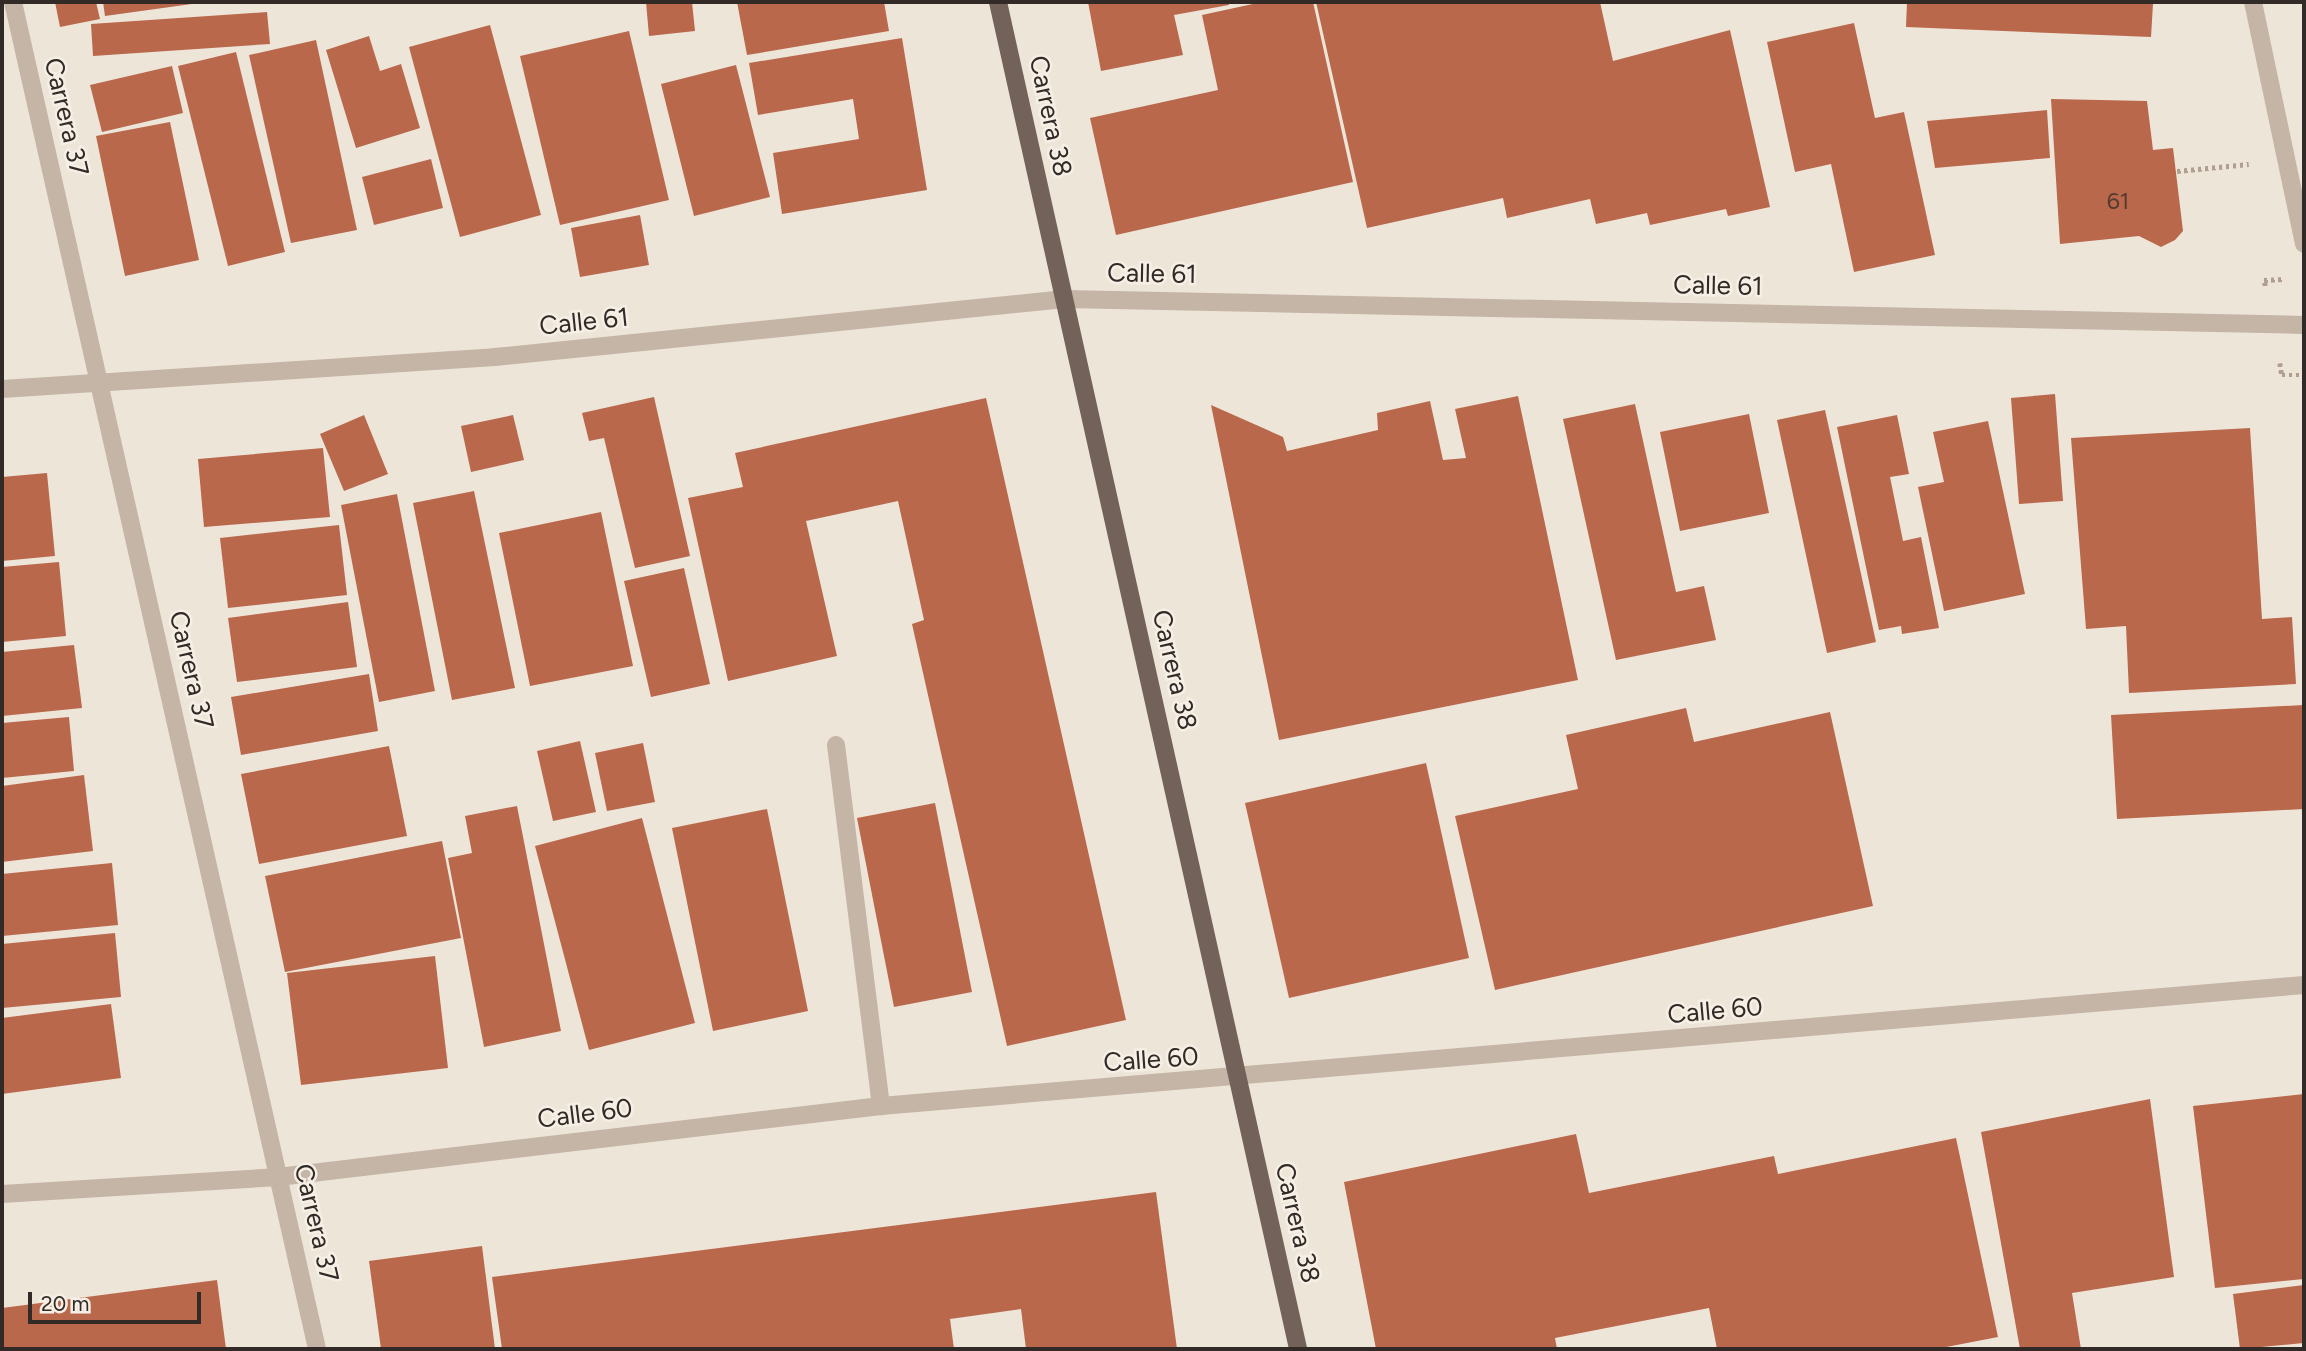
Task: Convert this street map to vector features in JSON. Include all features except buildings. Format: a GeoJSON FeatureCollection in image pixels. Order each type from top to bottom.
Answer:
{"type":"FeatureCollection","features":[{"type":"Feature","properties":{"kind":"main road","name":"Carrera 38"},"geometry":{"type":"LineString","coordinates":[[998,2],[1298,1349]]}},
{"type":"Feature","properties":{"kind":"street","name":"Carrera 37"},"geometry":{"type":"LineString","coordinates":[[13,2],[317,1349]]}},
{"type":"Feature","properties":{"kind":"street"},"geometry":{"type":"LineString","coordinates":[[2253,2],[2304,244]]}},
{"type":"Feature","properties":{"kind":"street","name":"Calle 61"},"geometry":{"type":"LineString","coordinates":[[2,389],[98,379],[495,357],[1065,299],[2304,325]]}},
{"type":"Feature","properties":{"kind":"street"},"geometry":{"type":"LineString","coordinates":[[836,745],[881,1106]]}},
{"type":"Feature","properties":{"kind":"street","name":"Calle 60"},"geometry":{"type":"LineString","coordinates":[[2,1194],[278,1177],[881,1106],[1238,1080],[2304,985]]}},
{"type":"Feature","properties":{"kind":"path"},"geometry":{"type":"LineString","coordinates":[[2177,171],[2287,160]]}}]}
